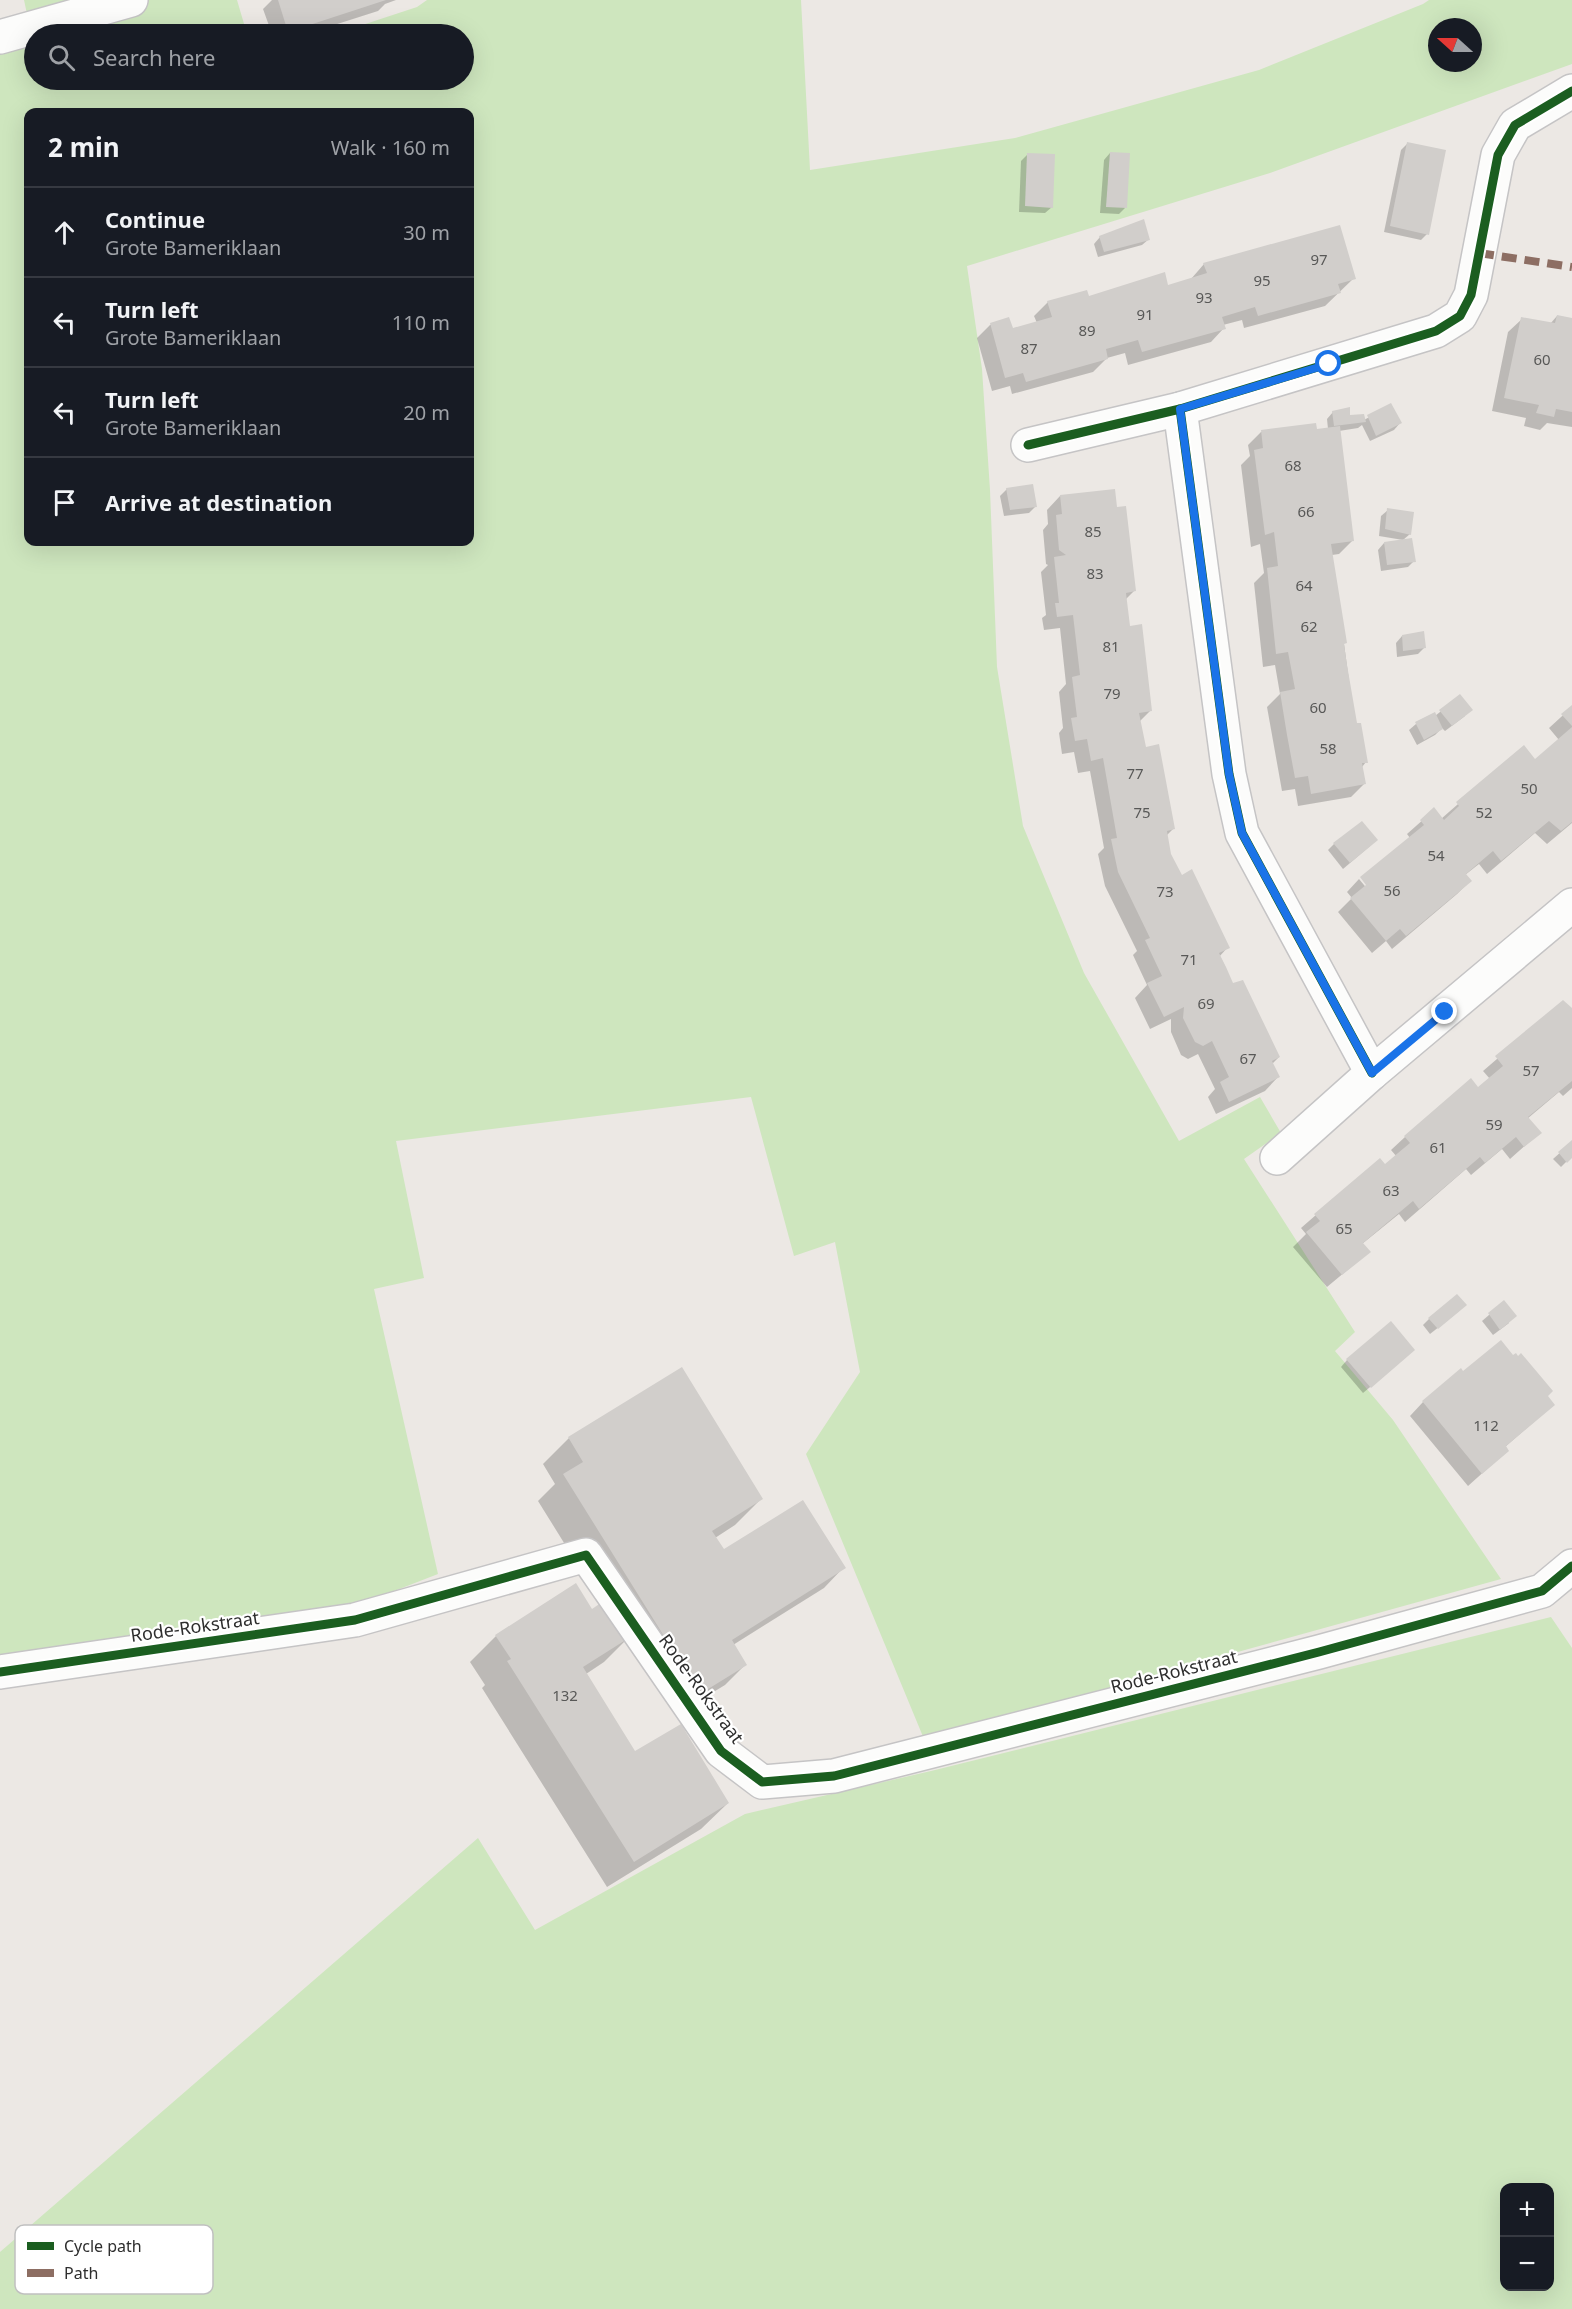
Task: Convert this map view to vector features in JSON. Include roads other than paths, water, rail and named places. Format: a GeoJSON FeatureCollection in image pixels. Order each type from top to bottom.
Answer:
{"type":"FeatureCollection","features":[{"type":"Feature","properties":{"kind":"street"},"geometry":{"type":"LineString","coordinates":[[46,24],[131,0]]}},
{"type":"Feature","properties":{"kind":"street"},"geometry":{"type":"LineString","coordinates":[[0,37],[24,30]]}},
{"type":"Feature","properties":{"kind":"street"},"geometry":{"type":"LineString","coordinates":[[1028,445],[1180,409],[1436,331],[1460,316],[1471,295],[1498,155],[1515,125],[1572,92]]}},
{"type":"Feature","properties":{"kind":"street"},"geometry":{"type":"LineString","coordinates":[[1180,409],[1229,774],[1242,833],[1372,1073]]}},
{"type":"Feature","properties":{"kind":"street"},"geometry":{"type":"LineString","coordinates":[[1276,1158],[1372,1073],[1572,906]]}},
{"type":"Feature","properties":{"kind":"street","name":"Rode-Rokstraat"},"geometry":{"type":"LineString","coordinates":[[0,1672],[355,1620],[586,1555],[721,1751],[762,1782],[834,1776],[1319,1652],[1542,1591],[1572,1566]]}}]}
